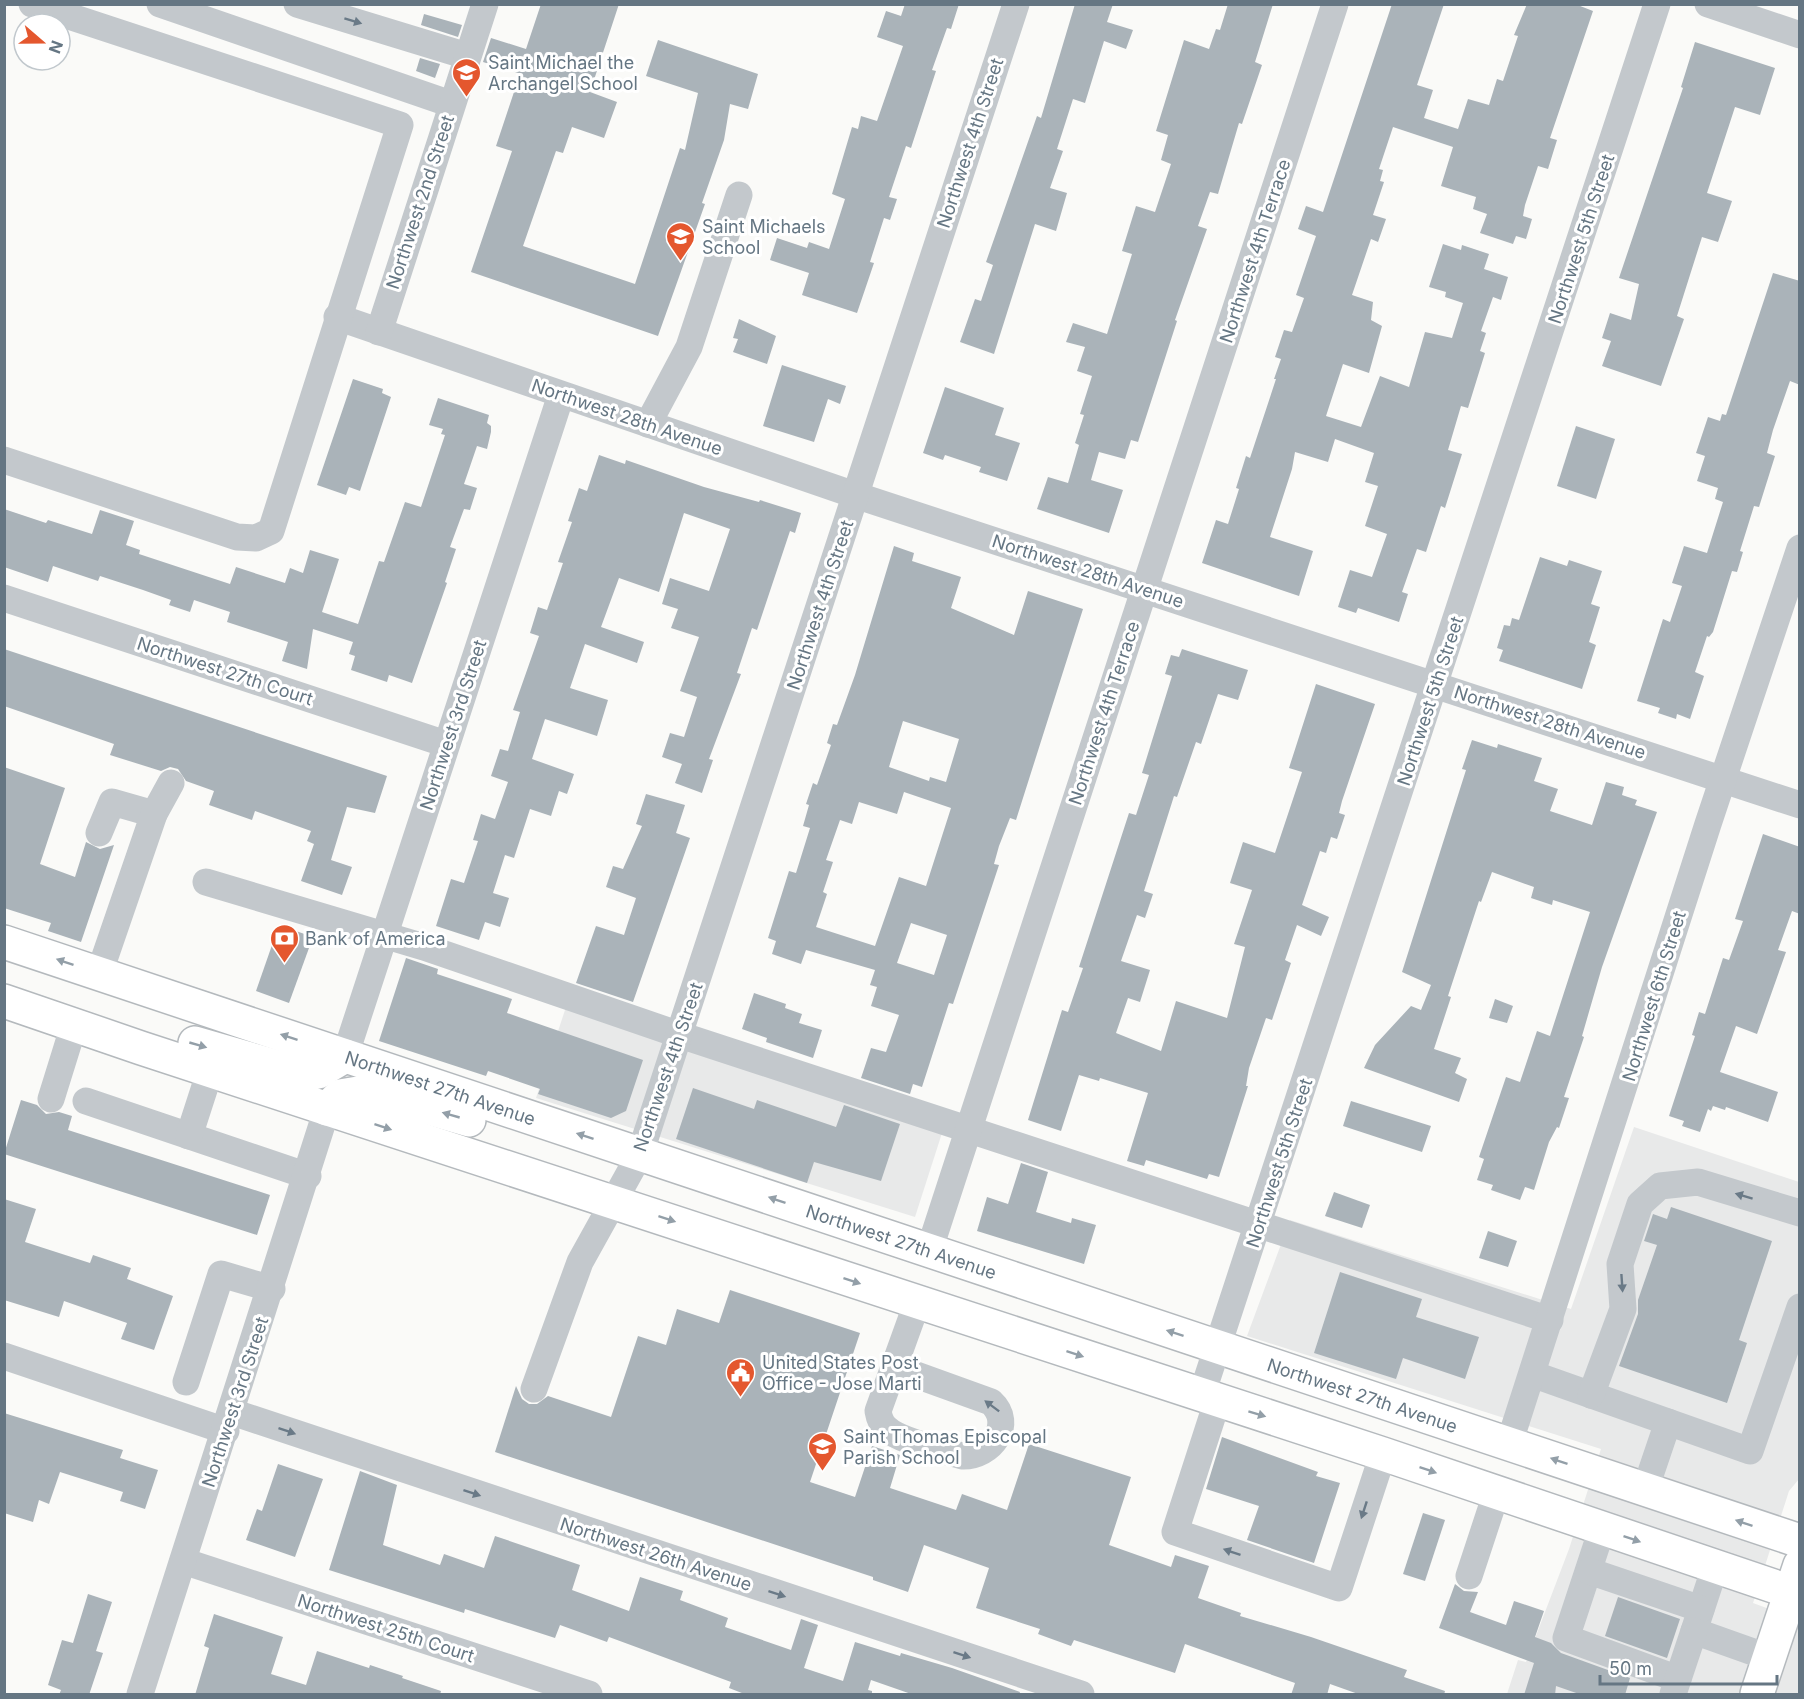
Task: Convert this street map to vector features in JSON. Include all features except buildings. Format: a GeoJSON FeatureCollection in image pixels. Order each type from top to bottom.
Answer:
{"type":"FeatureCollection","features":[{"type":"Feature","properties":{"kind":"main road","name":"Northwest 27th Avenue"},"geometry":{"type":"LineString","coordinates":[[4,942],[1800,1541]]}},
{"type":"Feature","properties":{"kind":"main road"},"geometry":{"type":"LineString","coordinates":[[4,1001],[210,1071],[1383,1454],[1715,1567],[1797,1584],[1757,1695]]}},
{"type":"Feature","properties":{"kind":"main road"},"geometry":{"type":"LineString","coordinates":[[124,1042],[138,1032],[155,1032],[305,1075],[318,1072],[345,1056]]}},
{"type":"Feature","properties":{"kind":"main road"},"geometry":{"type":"LineString","coordinates":[[327,1109],[340,1096],[370,1091],[474,1121],[530,1118]]}},
{"type":"Feature","properties":{"kind":"street"},"geometry":{"type":"LineString","coordinates":[[4,460],[237,537],[256,538],[271,531],[337,317],[400,125],[32,4]]}},
{"type":"Feature","properties":{"kind":"street"},"geometry":{"type":"LineString","coordinates":[[297,4],[467,56]]}},
{"type":"Feature","properties":{"kind":"street","name":"Northwest 4th Street"},"geometry":{"type":"LineString","coordinates":[[534,1389],[580,1262],[640,1154],[1016,4]]}},
{"type":"Feature","properties":{"kind":"street","name":"Northwest 4th Terrace"},"geometry":{"type":"LineString","coordinates":[[929,1251],[1335,4]]}},
{"type":"Feature","properties":{"kind":"street","name":"Northwest 5th Street"},"geometry":{"type":"LineString","coordinates":[[1383,1454],[1338,1588],[1175,1533],[1209,1399],[1219,1347],[1657,4]]}},
{"type":"Feature","properties":{"kind":"street"},"geometry":{"type":"LineString","coordinates":[[1708,4],[1800,35]]}},
{"type":"Feature","properties":{"kind":"street","name":"Northwest 2nd Street"},"geometry":{"type":"LineString","coordinates":[[379,332],[484,5]]}},
{"type":"Feature","properties":{"kind":"street"},"geometry":{"type":"LineString","coordinates":[[166,6],[451,104]]}},
{"type":"Feature","properties":{"kind":"street"},"geometry":{"type":"LineString","coordinates":[[648,424],[690,347],[739,195]]}},
{"type":"Feature","properties":{"kind":"street","name":"Northwest 28th Avenue"},"geometry":{"type":"LineString","coordinates":[[337,317],[855,495],[1800,805]]}},
{"type":"Feature","properties":{"kind":"street","name":"Northwest 3rd Street"},"geometry":{"type":"LineString","coordinates":[[345,1056],[561,395]]}},
{"type":"Feature","properties":{"kind":"street","name":"Northwest 6th Street"},"geometry":{"type":"LineString","coordinates":[[1509,1444],[1800,548]]}},
{"type":"Feature","properties":{"kind":"street","name":"Northwest 27th Court"},"geometry":{"type":"LineString","coordinates":[[4,598],[446,744]]}},
{"type":"Feature","properties":{"kind":"street"},"geometry":{"type":"LineString","coordinates":[[99,974],[154,814],[171,783]]}},
{"type":"Feature","properties":{"kind":"street"},"geometry":{"type":"LineString","coordinates":[[99,833],[112,802],[154,814]]}},
{"type":"Feature","properties":{"kind":"street"},"geometry":{"type":"LineString","coordinates":[[206,882],[384,936],[1550,1320]]}},
{"type":"Feature","properties":{"kind":"street"},"geometry":{"type":"LineString","coordinates":[[51,1099],[74,1025]]}},
{"type":"Feature","properties":{"kind":"street"},"geometry":{"type":"LineString","coordinates":[[189,1136],[210,1071]]}},
{"type":"Feature","properties":{"kind":"street"},"geometry":{"type":"LineString","coordinates":[[86,1101],[308,1176]]}},
{"type":"Feature","properties":{"kind":"street","name":"Northwest 3rd Street"},"geometry":{"type":"LineString","coordinates":[[140,1695],[272,1289],[327,1109]]}},
{"type":"Feature","properties":{"kind":"street"},"geometry":{"type":"LineString","coordinates":[[1591,1395],[1623,1309],[1620,1264],[1640,1204],[1660,1186],[1698,1182],[1800,1213]]}},
{"type":"Feature","properties":{"kind":"street"},"geometry":{"type":"LineString","coordinates":[[186,1382],[221,1274],[272,1289]]}},
{"type":"Feature","properties":{"kind":"street"},"geometry":{"type":"LineString","coordinates":[[894,1367],[917,1303]]}},
{"type":"Feature","properties":{"kind":"street"},"geometry":{"type":"LineString","coordinates":[[1532,1374],[1750,1451],[1800,1307]]}},
{"type":"Feature","properties":{"kind":"street","name":"Northwest 26th Avenue"},"geometry":{"type":"LineString","coordinates":[[4,1356],[229,1422],[1081,1695]]}},
{"type":"Feature","properties":{"kind":"street"},"geometry":{"type":"LineString","coordinates":[[1645,1490],[1668,1422]]}},
{"type":"Feature","properties":{"kind":"street"},"geometry":{"type":"LineString","coordinates":[[1468,1576],[1496,1494]]}},
{"type":"Feature","properties":{"kind":"street"},"geometry":{"type":"LineString","coordinates":[[1602,1529],[1566,1638],[1675,1687],[1715,1567]]}},
{"type":"Feature","properties":{"kind":"street","name":"Northwest 25th Court"},"geometry":{"type":"LineString","coordinates":[[183,1561],[589,1695]]}},
{"type":"Feature","properties":{"kind":"street"},"geometry":{"type":"LineString","coordinates":[[1589,1571],[1698,1620],[1770,1658]]}},
{"type":"Feature","properties":{"kind":"shaded area"},"geometry":{"type":"Polygon","coordinates":[[[567,1004],[942,1133],[915,1217],[536,1098],[567,1004]]]}},
{"type":"Feature","properties":{"kind":"shaded area"},"geometry":{"type":"Polygon","coordinates":[[[1634,1127],[1799,1182],[1799,1479],[1789,1491],[1753,1603],[1799,1620],[1799,1694],[1507,1694],[1518,1660],[1526,1662],[1569,1549],[1601,1449],[1247,1336],[1290,1220],[1571,1309],[1634,1127]]]}},
{"type":"Feature","properties":{"kind":"place","name":"Saint Michael the Archangel School"},"geometry":{"type":"Point","coordinates":[467,98]}},
{"type":"Feature","properties":{"kind":"place","name":"Saint Michaels School"},"geometry":{"type":"Point","coordinates":[681,262]}},
{"type":"Feature","properties":{"kind":"place","name":"Bank of America"},"geometry":{"type":"Point","coordinates":[284,964]}},
{"type":"Feature","properties":{"kind":"place","name":"United States Post Office - Jose Marti"},"geometry":{"type":"Point","coordinates":[741,1398]}},
{"type":"Feature","properties":{"kind":"place","name":"Saint Thomas Episcopal Parish School"},"geometry":{"type":"Point","coordinates":[822,1472]}}]}
